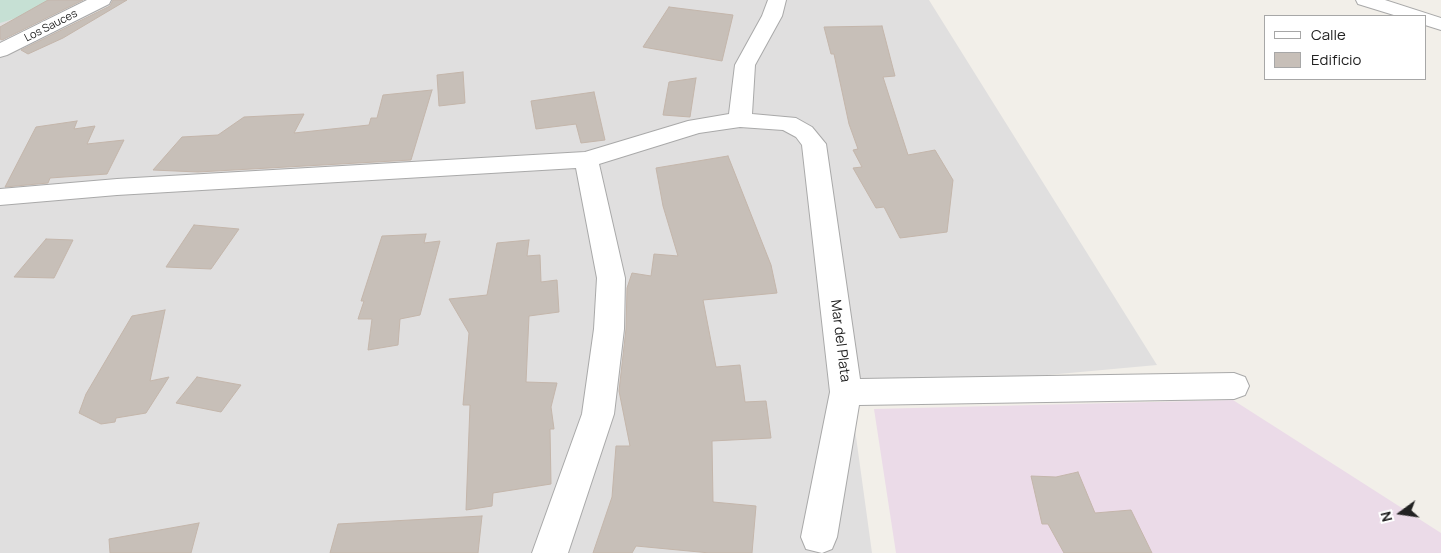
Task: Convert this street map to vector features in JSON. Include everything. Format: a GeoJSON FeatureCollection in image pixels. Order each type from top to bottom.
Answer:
{"type":"FeatureCollection","features":[{"type":"Feature","properties":{"kind":"street","name":"Los Sauces"},"geometry":{"type":"LineString","coordinates":[[0,51],[102,0]]}},
{"type":"Feature","properties":{"kind":"street"},"geometry":{"type":"LineString","coordinates":[[1365,0],[1413,15]]}},
{"type":"Feature","properties":{"kind":"street"},"geometry":{"type":"LineString","coordinates":[[0,197],[145,185],[586,160],[696,126],[740,120],[745,65],[775,8]]}},
{"type":"Feature","properties":{"kind":"street"},"geometry":{"type":"LineString","coordinates":[[1426,19],[1441,24]]}},
{"type":"Feature","properties":{"kind":"street","name":"Mar del Plata"},"geometry":{"type":"LineString","coordinates":[[740,120],[788,123],[804,132],[814,144],[846,392],[819,537]]}},
{"type":"Feature","properties":{"kind":"street"},"geometry":{"type":"LineString","coordinates":[[550,553],[598,414],[610,329],[611,278],[586,160]]}},
{"type":"Feature","properties":{"kind":"street"},"geometry":{"type":"LineString","coordinates":[[846,392],[1234,386]]}},
{"type":"Feature","properties":{"kind":"shaded area"},"geometry":{"type":"Polygon","coordinates":[[[0,0],[929,0],[1157,365],[850,393],[872,553],[0,553],[0,0]]]}},
{"type":"Feature","properties":{"kind":"shaded area"},"geometry":{"type":"Polygon","coordinates":[[[1233,400],[1441,533],[1441,553],[896,553],[874,409],[1233,400]]]}},
{"type":"Feature","properties":{"kind":"green space"},"geometry":{"type":"Polygon","coordinates":[[[0,0],[73,0],[0,23],[0,0]]]}},
{"type":"Feature","properties":{"kind":"building"},"geometry":{"type":"Polygon","coordinates":[[[48,0],[83,0],[2,40],[0,39],[0,27],[48,0]]]}},
{"type":"Feature","properties":{"kind":"building"},"geometry":{"type":"Polygon","coordinates":[[[113,0],[127,0],[63,38],[28,54],[21,50],[110,6],[113,0]]]}},
{"type":"Feature","properties":{"kind":"building"},"geometry":{"type":"Polygon","coordinates":[[[669,7],[733,15],[722,61],[643,47],[669,7]]]}},
{"type":"Feature","properties":{"kind":"building"},"geometry":{"type":"Polygon","coordinates":[[[882,26],[895,76],[883,77],[908,155],[935,150],[953,180],[947,232],[900,238],[884,207],[876,208],[853,168],[862,167],[853,150],[858,149],[849,124],[834,54],[831,54],[824,27],[882,26]]]}},
{"type":"Feature","properties":{"kind":"building"},"geometry":{"type":"Polygon","coordinates":[[[463,72],[465,103],[439,106],[437,75],[463,72]]]}},
{"type":"Feature","properties":{"kind":"building"},"geometry":{"type":"Polygon","coordinates":[[[696,78],[690,117],[663,115],[669,82],[696,78]]]}},
{"type":"Feature","properties":{"kind":"building"},"geometry":{"type":"Polygon","coordinates":[[[432,90],[411,160],[198,172],[153,170],[182,137],[218,135],[244,117],[304,114],[294,133],[369,125],[371,118],[377,118],[383,95],[432,90]]]}},
{"type":"Feature","properties":{"kind":"building"},"geometry":{"type":"Polygon","coordinates":[[[594,92],[605,140],[581,143],[576,124],[536,129],[531,101],[594,92]]]}},
{"type":"Feature","properties":{"kind":"building"},"geometry":{"type":"Polygon","coordinates":[[[77,121],[74,129],[95,126],[87,144],[124,140],[107,174],[50,178],[48,183],[5,187],[36,127],[77,121]]]}},
{"type":"Feature","properties":{"kind":"building"},"geometry":{"type":"Polygon","coordinates":[[[728,156],[771,265],[777,293],[703,300],[716,367],[740,365],[745,402],[766,401],[771,438],[712,441],[713,502],[756,506],[752,553],[710,553],[636,546],[632,553],[593,553],[612,497],[616,446],[630,446],[619,391],[626,329],[627,288],[632,273],[651,276],[654,254],[678,256],[663,206],[656,168],[728,156]]]}},
{"type":"Feature","properties":{"kind":"building"},"geometry":{"type":"Polygon","coordinates":[[[194,225],[239,229],[211,269],[166,267],[194,225]]]}},
{"type":"Feature","properties":{"kind":"building"},"geometry":{"type":"Polygon","coordinates":[[[426,234],[424,243],[440,241],[420,315],[400,319],[398,345],[368,350],[372,319],[358,319],[364,301],[361,301],[382,236],[426,234]]]}},
{"type":"Feature","properties":{"kind":"building"},"geometry":{"type":"Polygon","coordinates":[[[46,239],[73,240],[54,278],[14,277],[46,239]]]}},
{"type":"Feature","properties":{"kind":"building"},"geometry":{"type":"Polygon","coordinates":[[[529,240],[527,256],[540,255],[541,282],[557,280],[559,312],[529,316],[526,382],[557,383],[551,407],[554,429],[550,429],[551,484],[493,493],[492,506],[466,510],[470,405],[463,405],[469,333],[449,299],[487,295],[497,243],[529,240]]]}},
{"type":"Feature","properties":{"kind":"building"},"geometry":{"type":"Polygon","coordinates":[[[165,310],[150,381],[169,377],[146,413],[116,418],[115,422],[101,424],[79,413],[86,394],[132,316],[165,310]]]}},
{"type":"Feature","properties":{"kind":"building"},"geometry":{"type":"Polygon","coordinates":[[[197,377],[241,385],[221,412],[176,403],[197,377]]]}},
{"type":"Feature","properties":{"kind":"building"},"geometry":{"type":"Polygon","coordinates":[[[1078,472],[1095,513],[1131,510],[1152,553],[1064,553],[1048,524],[1042,524],[1031,476],[1056,477],[1078,472]]]}},
{"type":"Feature","properties":{"kind":"building"},"geometry":{"type":"Polygon","coordinates":[[[482,516],[478,553],[330,553],[338,524],[482,516]]]}},
{"type":"Feature","properties":{"kind":"building"},"geometry":{"type":"Polygon","coordinates":[[[199,523],[191,553],[110,553],[109,539],[199,523]]]}}]}
